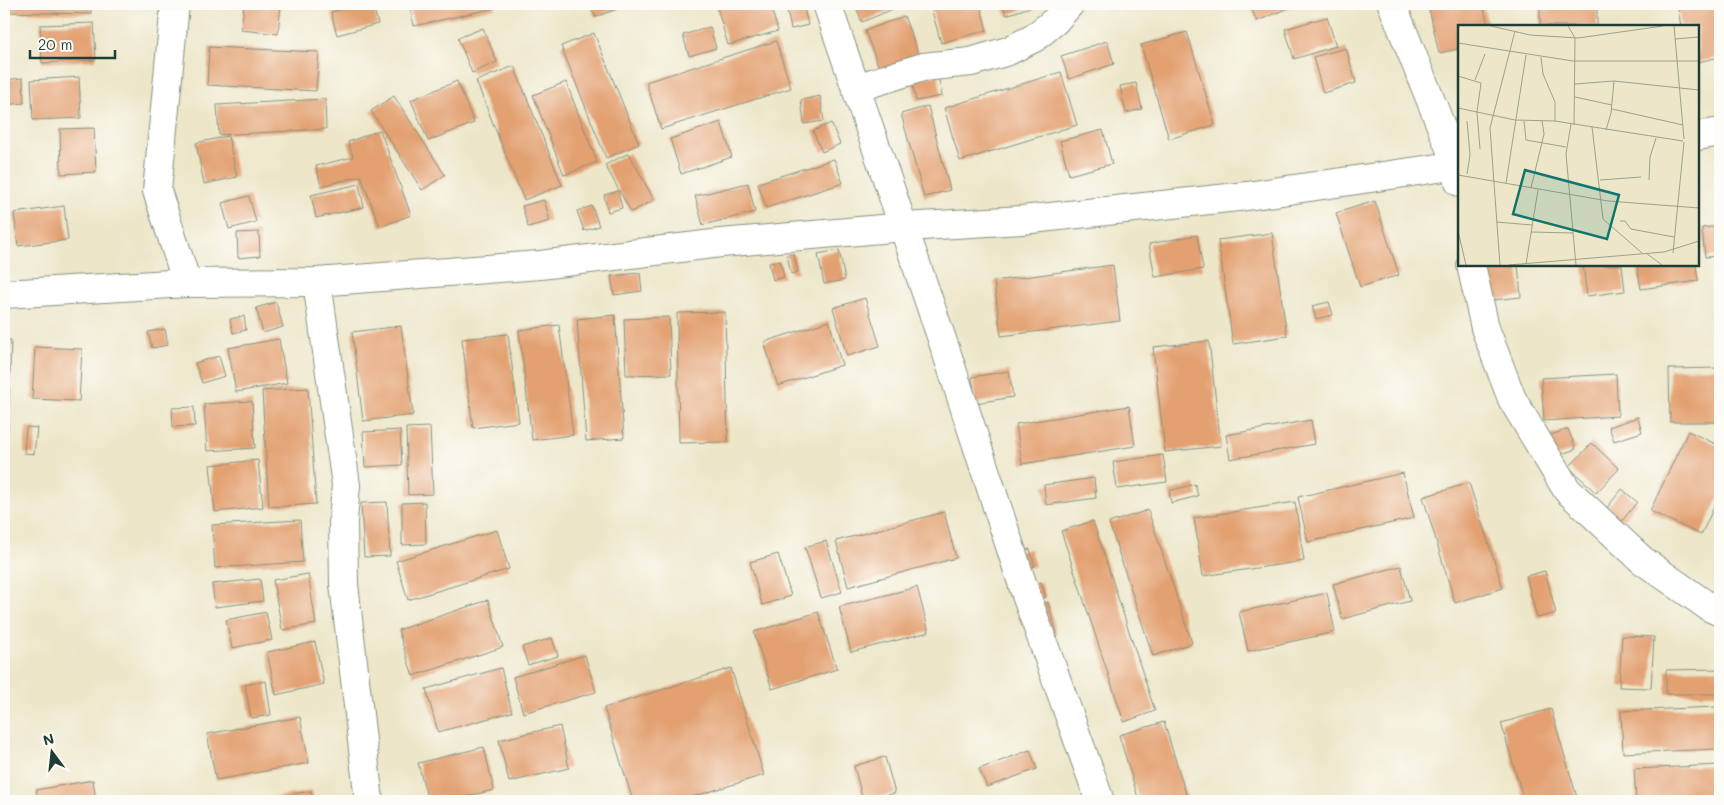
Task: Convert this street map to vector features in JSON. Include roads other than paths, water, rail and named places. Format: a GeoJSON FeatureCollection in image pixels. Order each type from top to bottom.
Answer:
{"type":"FeatureCollection","features":[{"type":"Feature","properties":{"kind":"street"},"geometry":{"type":"LineString","coordinates":[[174,4],[156,191],[187,282]]}},
{"type":"Feature","properties":{"kind":"street"},"geometry":{"type":"LineString","coordinates":[[827,4],[904,227],[1026,595],[1100,801]]}},
{"type":"Feature","properties":{"kind":"street"},"geometry":{"type":"LineString","coordinates":[[856,88],[923,67],[971,62],[1008,51],[1034,38],[1055,21],[1070,4]]}},
{"type":"Feature","properties":{"kind":"street"},"geometry":{"type":"LineString","coordinates":[[4,294],[187,282],[317,282],[540,264],[720,243],[904,227],[1022,220],[1458,171],[1392,4]]}},
{"type":"Feature","properties":{"kind":"street"},"geometry":{"type":"LineString","coordinates":[[1699,136],[1720,132]]}},
{"type":"Feature","properties":{"kind":"street"},"geometry":{"type":"LineString","coordinates":[[1471,266],[1486,328],[1512,399],[1567,490],[1642,560],[1709,607],[1720,612]]}},
{"type":"Feature","properties":{"kind":"street"},"geometry":{"type":"LineString","coordinates":[[317,282],[346,486],[343,521],[344,584],[370,801]]}}]}
